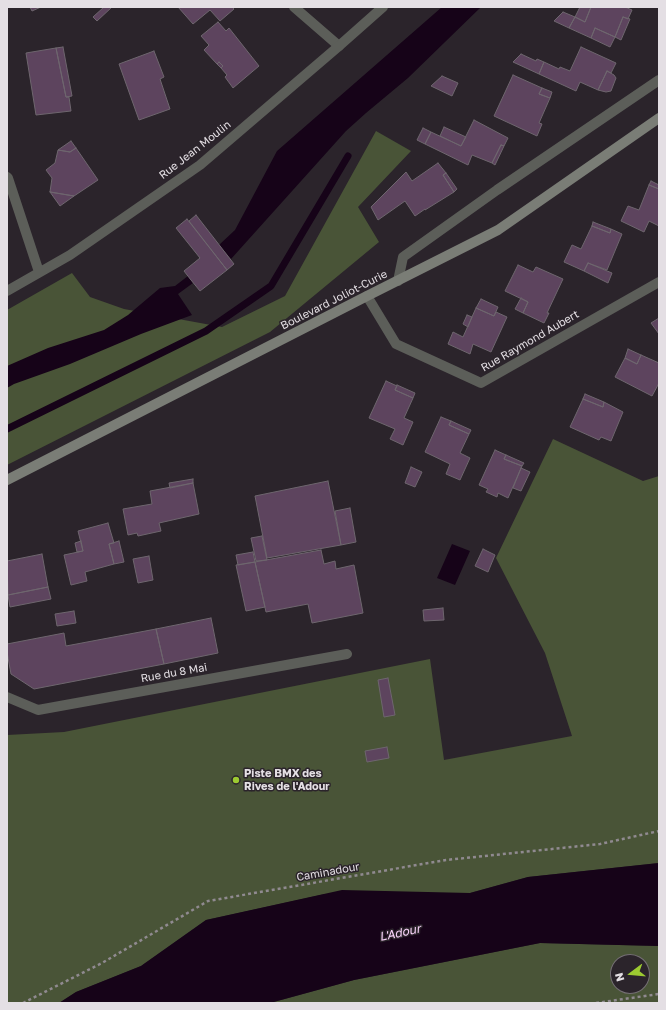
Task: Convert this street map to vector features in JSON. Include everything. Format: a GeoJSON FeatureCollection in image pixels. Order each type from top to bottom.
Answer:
{"type":"FeatureCollection","features":[{"type":"Feature","properties":{"kind":"main road","name":"Boulevard Joliot-Curie"},"geometry":{"type":"LineString","coordinates":[[7,480],[498,230],[659,118]]}},
{"type":"Feature","properties":{"kind":"street"},"geometry":{"type":"LineString","coordinates":[[294,7],[339,46]]}},
{"type":"Feature","properties":{"kind":"street","name":"Rue Jean Moulin"},"geometry":{"type":"LineString","coordinates":[[7,291],[70,255],[200,165],[383,7]]}},
{"type":"Feature","properties":{"kind":"street"},"geometry":{"type":"LineString","coordinates":[[398,281],[403,258],[497,190],[659,80]]}},
{"type":"Feature","properties":{"kind":"street"},"geometry":{"type":"LineString","coordinates":[[7,177],[39,272]]}},
{"type":"Feature","properties":{"kind":"street","name":"Rue Raymond Aubert"},"geometry":{"type":"LineString","coordinates":[[367,296],[396,344],[481,383],[659,282]]}},
{"type":"Feature","properties":{"kind":"street","name":"Rue du 8 Mai"},"geometry":{"type":"LineString","coordinates":[[7,697],[38,710],[347,654]]}},
{"type":"Feature","properties":{"kind":"path","name":"Caminadour"},"geometry":{"type":"LineString","coordinates":[[23,1003],[102,963],[208,901],[446,860],[600,844],[659,831]]}},
{"type":"Feature","properties":{"kind":"path"},"geometry":{"type":"LineString","coordinates":[[596,1003],[659,994]]}},
{"type":"Feature","properties":{"kind":"green space"},"geometry":{"type":"Polygon","coordinates":[[[376,131],[411,151],[358,207],[379,242],[270,332],[7,465],[7,310],[72,273],[90,297],[124,309],[222,327],[285,296],[376,131]]]}},
{"type":"Feature","properties":{"kind":"green space"},"geometry":{"type":"Polygon","coordinates":[[[553,439],[643,481],[659,476],[659,863],[528,877],[470,893],[325,894],[206,920],[141,966],[76,992],[59,1003],[7,1003],[7,735],[64,732],[430,659],[444,760],[572,736],[545,653],[496,558],[553,439]]]}},
{"type":"Feature","properties":{"kind":"green space"},"geometry":{"type":"Polygon","coordinates":[[[540,943],[659,946],[659,1003],[270,1003],[354,980],[540,943]]]}},
{"type":"Feature","properties":{"kind":"water"},"geometry":{"type":"Polygon","coordinates":[[[442,7],[481,7],[408,78],[346,131],[231,259],[219,245],[235,230],[277,151],[442,7]]]}},
{"type":"Feature","properties":{"kind":"water"},"geometry":{"type":"Polygon","coordinates":[[[188,276],[193,283],[178,294],[192,315],[7,388],[7,366],[48,348],[104,330],[128,315],[160,288],[175,286],[188,276]]]}},
{"type":"Feature","properties":{"kind":"water"},"geometry":{"type":"Polygon","coordinates":[[[452,544],[470,551],[455,585],[437,578],[452,544]]]}},
{"type":"Feature","properties":{"kind":"water","name":"L'Adour"},"geometry":{"type":"Polygon","coordinates":[[[659,863],[659,946],[540,943],[354,980],[270,1003],[59,1003],[76,992],[141,966],[206,920],[342,890],[470,893],[528,877],[659,863]]]}},
{"type":"Feature","properties":{"kind":"building"},"geometry":{"type":"Polygon","coordinates":[[[30,7],[41,7],[32,11],[30,7]]]}},
{"type":"Feature","properties":{"kind":"building"},"geometry":{"type":"Polygon","coordinates":[[[104,7],[112,7],[97,21],[93,17],[104,7]]]}},
{"type":"Feature","properties":{"kind":"building"},"geometry":{"type":"Polygon","coordinates":[[[178,7],[232,7],[234,9],[220,21],[210,10],[193,24],[178,7]]]}},
{"type":"Feature","properties":{"kind":"building"},"geometry":{"type":"Polygon","coordinates":[[[580,7],[591,7],[585,22],[575,17],[580,7]]]}},
{"type":"Feature","properties":{"kind":"building"},"geometry":{"type":"Polygon","coordinates":[[[591,7],[625,7],[632,10],[628,19],[623,17],[615,37],[595,28],[591,38],[569,28],[575,17],[585,22],[591,7]]]}},
{"type":"Feature","properties":{"kind":"building"},"geometry":{"type":"Polygon","coordinates":[[[563,12],[575,17],[569,28],[554,21],[563,12]]]}},
{"type":"Feature","properties":{"kind":"building"},"geometry":{"type":"Polygon","coordinates":[[[623,17],[630,19],[621,40],[615,37],[623,17]]]}},
{"type":"Feature","properties":{"kind":"building"},"geometry":{"type":"Polygon","coordinates":[[[218,22],[226,31],[229,28],[259,66],[233,88],[225,77],[227,75],[221,68],[223,66],[219,62],[217,64],[204,50],[209,45],[201,36],[218,22]]]}},
{"type":"Feature","properties":{"kind":"building"},"geometry":{"type":"Polygon","coordinates":[[[595,28],[615,37],[610,47],[591,38],[595,28]]]}},
{"type":"Feature","properties":{"kind":"building"},"geometry":{"type":"Polygon","coordinates":[[[63,47],[72,96],[66,97],[56,48],[63,47]]]}},
{"type":"Feature","properties":{"kind":"building"},"geometry":{"type":"Polygon","coordinates":[[[581,47],[616,63],[611,73],[607,71],[598,90],[580,82],[576,91],[539,74],[544,62],[559,69],[560,67],[570,71],[581,47]]]}},
{"type":"Feature","properties":{"kind":"building"},"geometry":{"type":"Polygon","coordinates":[[[56,48],[66,97],[69,97],[71,111],[36,115],[26,53],[56,48]]]}},
{"type":"Feature","properties":{"kind":"building"},"geometry":{"type":"Polygon","coordinates":[[[154,51],[164,77],[160,79],[170,109],[139,120],[119,64],[154,51]]]}},
{"type":"Feature","properties":{"kind":"building"},"geometry":{"type":"Polygon","coordinates":[[[521,54],[536,61],[537,59],[544,62],[539,74],[513,62],[521,54]]]}},
{"type":"Feature","properties":{"kind":"building"},"geometry":{"type":"Polygon","coordinates":[[[219,62],[223,66],[221,68],[217,64],[219,62]]]}},
{"type":"Feature","properties":{"kind":"building"},"geometry":{"type":"Polygon","coordinates":[[[607,71],[616,78],[611,91],[606,92],[598,90],[607,71]]]}},
{"type":"Feature","properties":{"kind":"building"},"geometry":{"type":"Polygon","coordinates":[[[513,75],[542,88],[539,94],[550,98],[539,123],[542,124],[537,136],[494,116],[513,75]]]}},
{"type":"Feature","properties":{"kind":"building"},"geometry":{"type":"Polygon","coordinates":[[[442,76],[458,83],[452,96],[431,86],[442,76]]]}},
{"type":"Feature","properties":{"kind":"building"},"geometry":{"type":"Polygon","coordinates":[[[542,88],[552,92],[550,98],[539,94],[542,88]]]}},
{"type":"Feature","properties":{"kind":"building"},"geometry":{"type":"Polygon","coordinates":[[[474,120],[508,138],[504,146],[501,145],[492,163],[472,155],[468,165],[425,144],[431,132],[461,146],[474,120]]]}},
{"type":"Feature","properties":{"kind":"building"},"geometry":{"type":"Polygon","coordinates":[[[444,127],[466,137],[461,146],[440,136],[444,127]]]}},
{"type":"Feature","properties":{"kind":"building"},"geometry":{"type":"Polygon","coordinates":[[[423,128],[431,132],[425,144],[417,140],[423,128]]]}},
{"type":"Feature","properties":{"kind":"building"},"geometry":{"type":"Polygon","coordinates":[[[71,141],[76,148],[70,152],[58,150],[71,141]]]}},
{"type":"Feature","properties":{"kind":"building"},"geometry":{"type":"Polygon","coordinates":[[[501,145],[504,146],[495,165],[492,163],[501,145]]]}},
{"type":"Feature","properties":{"kind":"building"},"geometry":{"type":"Polygon","coordinates":[[[76,148],[98,180],[74,196],[50,192],[52,178],[46,170],[55,163],[58,150],[70,152],[76,148]]]}},
{"type":"Feature","properties":{"kind":"building"},"geometry":{"type":"Polygon","coordinates":[[[438,163],[446,173],[443,175],[454,192],[415,216],[405,201],[378,220],[371,207],[406,172],[412,181],[438,163]]]}},
{"type":"Feature","properties":{"kind":"building"},"geometry":{"type":"Polygon","coordinates":[[[446,173],[457,189],[454,192],[443,175],[446,173]]]}},
{"type":"Feature","properties":{"kind":"building"},"geometry":{"type":"Polygon","coordinates":[[[651,181],[659,185],[659,189],[649,185],[651,181]]]}},
{"type":"Feature","properties":{"kind":"building"},"geometry":{"type":"Polygon","coordinates":[[[649,185],[659,189],[659,226],[649,221],[644,232],[621,221],[628,206],[639,210],[649,185]]]}},
{"type":"Feature","properties":{"kind":"building"},"geometry":{"type":"Polygon","coordinates":[[[50,192],[74,196],[60,206],[50,192]]]}},
{"type":"Feature","properties":{"kind":"building"},"geometry":{"type":"Polygon","coordinates":[[[196,215],[234,264],[227,270],[189,221],[196,215]]]}},
{"type":"Feature","properties":{"kind":"building"},"geometry":{"type":"Polygon","coordinates":[[[187,219],[227,270],[200,291],[184,271],[200,258],[176,228],[187,219]]]}},
{"type":"Feature","properties":{"kind":"building"},"geometry":{"type":"Polygon","coordinates":[[[593,222],[611,229],[610,233],[592,226],[593,222]]]}},
{"type":"Feature","properties":{"kind":"building"},"geometry":{"type":"Polygon","coordinates":[[[592,226],[610,233],[611,229],[622,234],[607,270],[588,263],[584,271],[564,262],[572,245],[581,249],[592,226]]]}},
{"type":"Feature","properties":{"kind":"building"},"geometry":{"type":"Polygon","coordinates":[[[588,263],[612,273],[608,283],[584,271],[588,263]]]}},
{"type":"Feature","properties":{"kind":"building"},"geometry":{"type":"Polygon","coordinates":[[[518,265],[533,272],[536,267],[563,279],[547,313],[549,313],[544,323],[523,313],[528,302],[505,291],[518,265]]]}},
{"type":"Feature","properties":{"kind":"building"},"geometry":{"type":"Polygon","coordinates":[[[521,298],[528,302],[523,313],[515,309],[521,298]]]}},
{"type":"Feature","properties":{"kind":"building"},"geometry":{"type":"Polygon","coordinates":[[[481,299],[498,307],[494,316],[476,308],[481,299]]]}},
{"type":"Feature","properties":{"kind":"building"},"geometry":{"type":"Polygon","coordinates":[[[476,308],[494,316],[496,312],[507,317],[491,352],[473,344],[470,354],[448,344],[453,332],[463,337],[476,308]]]}},
{"type":"Feature","properties":{"kind":"building"},"geometry":{"type":"Polygon","coordinates":[[[467,315],[472,317],[468,327],[463,324],[467,315]]]}},
{"type":"Feature","properties":{"kind":"building"},"geometry":{"type":"Polygon","coordinates":[[[659,318],[659,334],[651,323],[659,318]]]}},
{"type":"Feature","properties":{"kind":"building"},"geometry":{"type":"Polygon","coordinates":[[[628,349],[641,355],[637,364],[625,358],[628,349]]]}},
{"type":"Feature","properties":{"kind":"building"},"geometry":{"type":"Polygon","coordinates":[[[641,355],[659,363],[659,383],[652,396],[615,377],[625,358],[637,364],[641,355]]]}},
{"type":"Feature","properties":{"kind":"building"},"geometry":{"type":"Polygon","coordinates":[[[386,381],[397,386],[395,390],[413,398],[404,418],[413,422],[403,445],[390,439],[395,429],[369,418],[386,381]]]}},
{"type":"Feature","properties":{"kind":"building"},"geometry":{"type":"Polygon","coordinates":[[[397,385],[415,393],[413,398],[395,390],[397,385]]]}},
{"type":"Feature","properties":{"kind":"building"},"geometry":{"type":"Polygon","coordinates":[[[585,394],[604,402],[603,407],[583,399],[585,394]]]}},
{"type":"Feature","properties":{"kind":"building"},"geometry":{"type":"Polygon","coordinates":[[[583,399],[603,407],[604,402],[623,412],[611,441],[601,437],[599,440],[570,427],[583,399]]]}},
{"type":"Feature","properties":{"kind":"building"},"geometry":{"type":"Polygon","coordinates":[[[441,417],[451,421],[449,425],[469,434],[460,453],[470,458],[460,480],[446,474],[450,464],[425,452],[441,417]]]}},
{"type":"Feature","properties":{"kind":"building"},"geometry":{"type":"Polygon","coordinates":[[[451,421],[471,430],[469,434],[449,425],[451,421]]]}},
{"type":"Feature","properties":{"kind":"building"},"geometry":{"type":"Polygon","coordinates":[[[495,450],[506,455],[504,459],[522,466],[508,498],[498,493],[497,497],[486,492],[488,489],[479,485],[495,450]]]}},
{"type":"Feature","properties":{"kind":"building"},"geometry":{"type":"Polygon","coordinates":[[[506,455],[524,463],[522,466],[504,459],[506,455]]]}},
{"type":"Feature","properties":{"kind":"building"},"geometry":{"type":"Polygon","coordinates":[[[411,467],[422,472],[415,487],[405,483],[411,467]]]}},
{"type":"Feature","properties":{"kind":"building"},"geometry":{"type":"Polygon","coordinates":[[[521,468],[530,472],[521,491],[513,488],[521,468]]]}},
{"type":"Feature","properties":{"kind":"building"},"geometry":{"type":"Polygon","coordinates":[[[193,479],[193,483],[170,488],[169,483],[193,479]]]}},
{"type":"Feature","properties":{"kind":"building"},"geometry":{"type":"Polygon","coordinates":[[[328,481],[341,545],[267,558],[255,496],[328,481]]]}},
{"type":"Feature","properties":{"kind":"building"},"geometry":{"type":"Polygon","coordinates":[[[193,483],[199,514],[159,523],[161,531],[138,536],[137,533],[128,535],[123,509],[152,504],[150,491],[193,483]]]}},
{"type":"Feature","properties":{"kind":"building"},"geometry":{"type":"Polygon","coordinates":[[[350,508],[356,542],[341,545],[335,511],[350,508]]]}},
{"type":"Feature","properties":{"kind":"building"},"geometry":{"type":"Polygon","coordinates":[[[108,523],[114,543],[109,544],[114,564],[85,572],[87,581],[71,585],[64,555],[83,551],[78,531],[108,523]]]}},
{"type":"Feature","properties":{"kind":"building"},"geometry":{"type":"Polygon","coordinates":[[[262,536],[267,560],[256,561],[251,538],[262,536]]]}},
{"type":"Feature","properties":{"kind":"building"},"geometry":{"type":"Polygon","coordinates":[[[81,541],[83,551],[77,552],[75,543],[81,541]]]}},
{"type":"Feature","properties":{"kind":"building"},"geometry":{"type":"Polygon","coordinates":[[[119,541],[124,562],[114,564],[109,544],[119,541]]]}},
{"type":"Feature","properties":{"kind":"building"},"geometry":{"type":"Polygon","coordinates":[[[483,549],[495,555],[488,572],[475,566],[483,549]]]}},
{"type":"Feature","properties":{"kind":"building"},"geometry":{"type":"Polygon","coordinates":[[[321,550],[324,564],[335,561],[336,569],[354,565],[363,613],[312,623],[308,604],[266,612],[255,562],[321,550]]]}},
{"type":"Feature","properties":{"kind":"building"},"geometry":{"type":"Polygon","coordinates":[[[253,552],[255,562],[238,565],[236,555],[253,552]]]}},
{"type":"Feature","properties":{"kind":"building"},"geometry":{"type":"Polygon","coordinates":[[[42,554],[48,587],[8,595],[7,561],[42,554]]]}},
{"type":"Feature","properties":{"kind":"building"},"geometry":{"type":"Polygon","coordinates":[[[149,556],[153,580],[138,583],[133,559],[149,556]]]}},
{"type":"Feature","properties":{"kind":"building"},"geometry":{"type":"Polygon","coordinates":[[[255,562],[265,607],[246,611],[236,565],[255,562]]]}},
{"type":"Feature","properties":{"kind":"building"},"geometry":{"type":"Polygon","coordinates":[[[48,587],[51,599],[10,607],[8,595],[48,587]]]}},
{"type":"Feature","properties":{"kind":"building"},"geometry":{"type":"Polygon","coordinates":[[[443,608],[444,620],[424,621],[423,610],[443,608]]]}},
{"type":"Feature","properties":{"kind":"building"},"geometry":{"type":"Polygon","coordinates":[[[74,611],[76,623],[57,626],[55,614],[74,611]]]}},
{"type":"Feature","properties":{"kind":"building"},"geometry":{"type":"Polygon","coordinates":[[[211,618],[218,653],[164,664],[156,629],[211,618]]]}},
{"type":"Feature","properties":{"kind":"building"},"geometry":{"type":"Polygon","coordinates":[[[156,629],[164,664],[34,689],[11,674],[7,644],[64,633],[66,646],[156,629]]]}},
{"type":"Feature","properties":{"kind":"building"},"geometry":{"type":"Polygon","coordinates":[[[388,678],[395,715],[384,717],[378,680],[388,678]]]}},
{"type":"Feature","properties":{"kind":"building"},"geometry":{"type":"Polygon","coordinates":[[[387,747],[389,758],[367,762],[365,751],[387,747]]]}},
{"type":"Feature","properties":{"kind":"waterway"},"geometry":{"type":"LineString","coordinates":[[7,429],[206,331],[271,286],[348,156]]}},
{"type":"Feature","properties":{"kind":"place","name":"Piste BMX des Rives de l'Adour"},"geometry":{"type":"Point","coordinates":[236,780]}}]}
